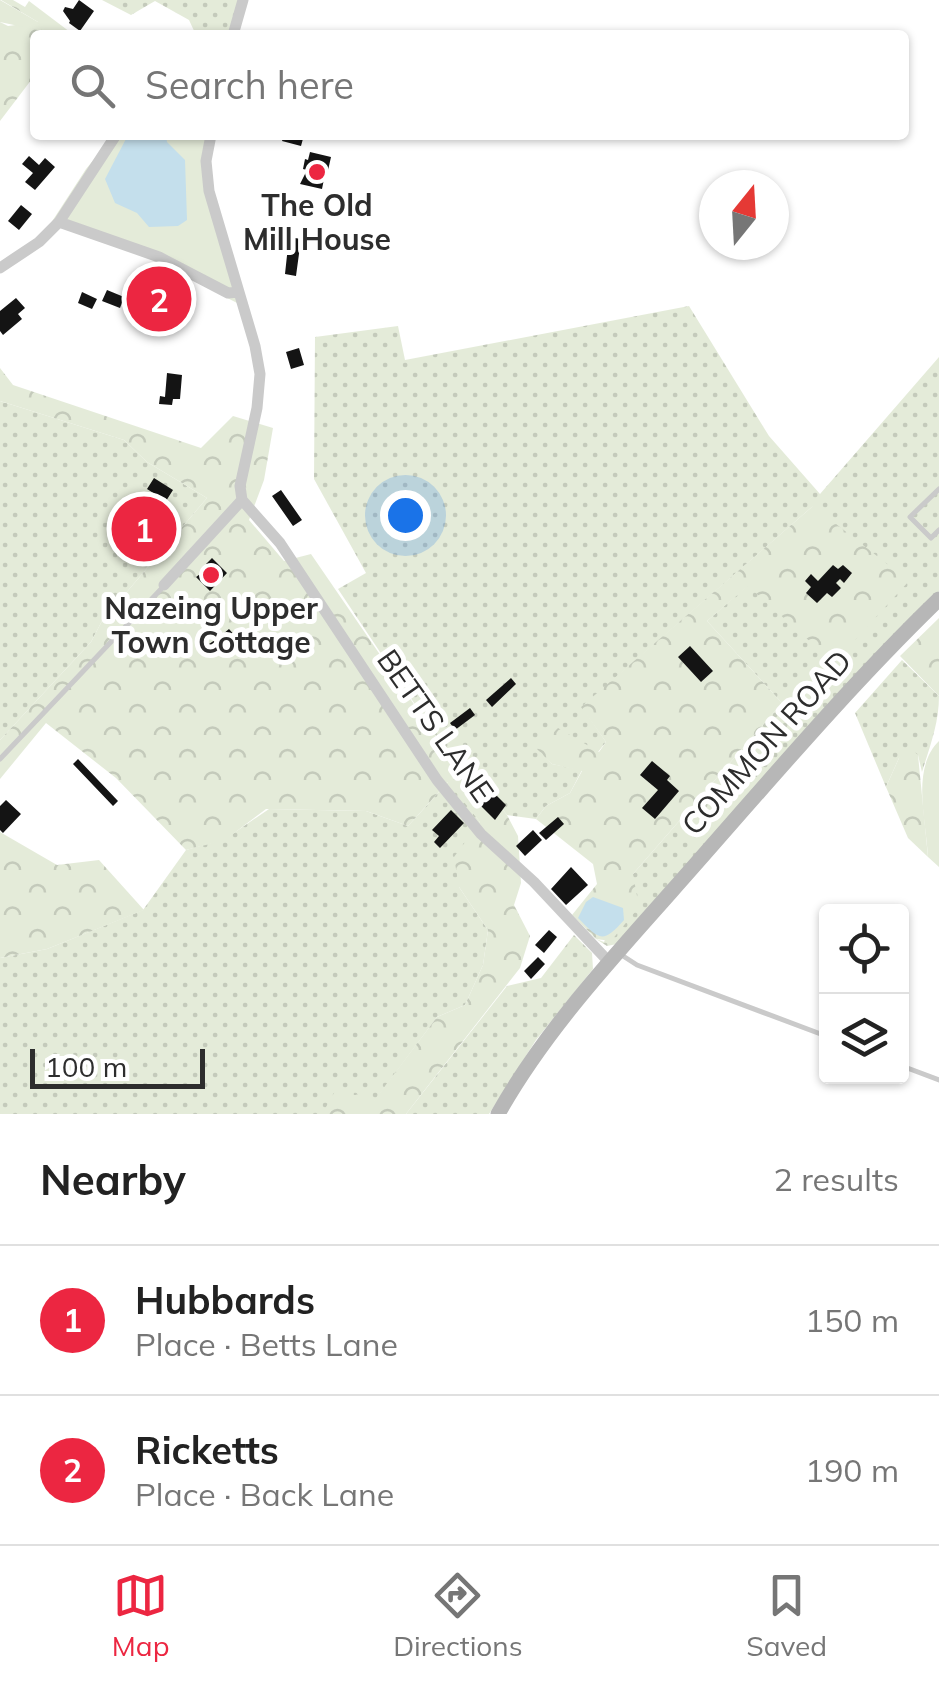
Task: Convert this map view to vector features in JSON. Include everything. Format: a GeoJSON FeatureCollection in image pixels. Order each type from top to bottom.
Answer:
{"type":"FeatureCollection","features":[{"type":"Feature","properties":{"kind":"street"},"geometry":{"type":"LineString","coordinates":[[234,30],[243,0]]}},
{"type":"Feature","properties":{"kind":"street"},"geometry":{"type":"LineString","coordinates":[[0,268],[40,242],[59,222],[113,140]]}},
{"type":"Feature","properties":{"kind":"street"},"geometry":{"type":"LineString","coordinates":[[164,585],[242,500],[240,486],[257,408],[260,374],[255,346],[209,191],[206,161],[210,140]]}},
{"type":"Feature","properties":{"kind":"street"},"geometry":{"type":"LineString","coordinates":[[59,222],[159,258],[228,293],[238,292]]}},
{"type":"Feature","properties":{"kind":"street","name":"BETTS LANE"},"geometry":{"type":"LineString","coordinates":[[242,500],[280,543],[437,780],[481,834],[614,957]]}},
{"type":"Feature","properties":{"kind":"street","name":"COMMON ROAD"},"geometry":{"type":"LineString","coordinates":[[498,1114],[540,1048],[640,926],[862,678],[939,599]]}},
{"type":"Feature","properties":{"kind":"lane"},"geometry":{"type":"LineString","coordinates":[[939,489],[910,518],[931,538],[939,530]]}},
{"type":"Feature","properties":{"kind":"lane"},"geometry":{"type":"LineString","coordinates":[[0,759],[164,585]]}},
{"type":"Feature","properties":{"kind":"lane"},"geometry":{"type":"LineString","coordinates":[[614,957],[819,1033]]}},
{"type":"Feature","properties":{"kind":"lane"},"geometry":{"type":"LineString","coordinates":[[909,1069],[939,1080]]}},
{"type":"Feature","properties":{"kind":"green space"},"geometry":{"type":"Polygon","coordinates":[[[0,0],[38,22],[42,30],[37,30],[0,22],[0,0]]]}},
{"type":"Feature","properties":{"kind":"green space"},"geometry":{"type":"Polygon","coordinates":[[[1,0],[13,0],[25,7],[29,1],[67,30],[30,30],[30,82],[0,121],[0,22],[8,26],[38,22],[1,0]]]}},
{"type":"Feature","properties":{"kind":"green space"},"geometry":{"type":"Polygon","coordinates":[[[102,0],[243,0],[234,30],[194,30],[189,20],[155,1],[131,15],[102,0]]]}},
{"type":"Feature","properties":{"kind":"green space"},"geometry":{"type":"Polygon","coordinates":[[[110,140],[212,140],[206,161],[241,305],[149,258],[51,223],[110,140]]]}},
{"type":"Feature","properties":{"kind":"green space"},"geometry":{"type":"Polygon","coordinates":[[[689,306],[769,436],[820,494],[939,357],[939,591],[902,626],[617,944],[607,946],[596,939],[604,942],[633,874],[782,703],[707,621],[747,586],[813,506],[582,707],[606,742],[598,752],[538,748],[552,764],[582,770],[570,793],[546,806],[536,819],[507,815],[482,783],[444,748],[338,589],[366,573],[314,479],[315,337],[398,326],[405,360],[689,306]]]}},
{"type":"Feature","properties":{"kind":"green space"},"geometry":{"type":"Polygon","coordinates":[[[0,368],[13,385],[201,448],[233,416],[273,428],[264,480],[249,520],[284,561],[311,554],[444,748],[482,784],[507,815],[518,836],[521,883],[514,905],[530,936],[520,968],[406,1114],[322,1114],[338,1086],[373,1102],[437,1017],[465,1005],[483,965],[488,930],[459,887],[454,857],[480,822],[448,782],[408,826],[366,811],[266,809],[225,840],[186,850],[116,778],[46,723],[0,779],[0,740],[91,642],[102,621],[207,498],[147,462],[124,440],[0,401],[0,368]]]}},
{"type":"Feature","properties":{"kind":"green space"},"geometry":{"type":"Polygon","coordinates":[[[0,401],[124,440],[147,462],[207,498],[102,621],[91,642],[0,740],[0,401]]]}},
{"type":"Feature","properties":{"kind":"green space"},"geometry":{"type":"Polygon","coordinates":[[[813,506],[909,581],[834,663],[748,586],[707,621],[782,703],[633,874],[639,907],[611,941],[596,939],[572,915],[597,884],[593,864],[536,819],[546,806],[570,793],[582,771],[552,764],[537,749],[558,728],[599,752],[606,742],[581,707],[813,506]]]}},
{"type":"Feature","properties":{"kind":"green space"},"geometry":{"type":"Polygon","coordinates":[[[939,618],[939,696],[900,656],[939,618]]]}},
{"type":"Feature","properties":{"kind":"green space"},"geometry":{"type":"Polygon","coordinates":[[[902,660],[939,696],[937,716],[922,772],[918,755],[899,758],[886,787],[855,713],[902,660]]]}},
{"type":"Feature","properties":{"kind":"green space"},"geometry":{"type":"Polygon","coordinates":[[[939,741],[939,867],[928,857],[922,795],[925,765],[939,741]]]}},
{"type":"Feature","properties":{"kind":"green space"},"geometry":{"type":"Polygon","coordinates":[[[910,748],[918,755],[928,857],[908,838],[886,787],[899,758],[910,748]]]}},
{"type":"Feature","properties":{"kind":"green space"},"geometry":{"type":"Polygon","coordinates":[[[449,781],[480,822],[459,887],[488,930],[483,965],[465,1005],[437,1017],[373,1103],[323,1114],[0,1114],[0,958],[47,949],[143,910],[186,850],[225,839],[269,809],[366,811],[408,826],[449,781]]]}},
{"type":"Feature","properties":{"kind":"green space"},"geometry":{"type":"Polygon","coordinates":[[[0,832],[57,865],[99,860],[144,910],[47,949],[0,958],[0,832]]]}},
{"type":"Feature","properties":{"kind":"green space"},"geometry":{"type":"Polygon","coordinates":[[[574,935],[592,953],[593,969],[536,1040],[489,1114],[406,1114],[507,986],[541,978],[574,935]]]}},
{"type":"Feature","properties":{"kind":"water"},"geometry":{"type":"Polygon","coordinates":[[[125,140],[167,140],[185,160],[187,220],[178,226],[149,227],[137,213],[115,203],[105,179],[125,140]]]}},
{"type":"Feature","properties":{"kind":"water"},"geometry":{"type":"Polygon","coordinates":[[[593,897],[623,908],[624,920],[605,936],[596,934],[578,918],[593,897]]]}},
{"type":"Feature","properties":{"kind":"building"},"geometry":{"type":"Polygon","coordinates":[[[79,0],[94,11],[81,30],[69,23],[63,11],[65,7],[73,9],[79,0]]]}},
{"type":"Feature","properties":{"kind":"building"},"geometry":{"type":"Polygon","coordinates":[[[282,140],[303,140],[301,146],[282,140]]]}},
{"type":"Feature","properties":{"kind":"building","name":"The Old Mill House"},"geometry":{"type":"Polygon","coordinates":[[[310,152],[331,157],[327,175],[321,173],[322,189],[300,184],[310,152]]]}},
{"type":"Feature","properties":{"kind":"building"},"geometry":{"type":"Polygon","coordinates":[[[29,156],[39,165],[45,158],[55,167],[35,190],[25,182],[33,173],[22,164],[29,156]]]}},
{"type":"Feature","properties":{"kind":"building"},"geometry":{"type":"Polygon","coordinates":[[[21,205],[32,214],[19,230],[8,221],[21,205]]]}},
{"type":"Feature","properties":{"kind":"building"},"geometry":{"type":"Polygon","coordinates":[[[289,237],[301,239],[296,276],[285,274],[289,237]]]}},
{"type":"Feature","properties":{"kind":"building"},"geometry":{"type":"Polygon","coordinates":[[[150,286],[169,292],[162,310],[155,308],[157,301],[146,297],[150,286]]]}},
{"type":"Feature","properties":{"kind":"building"},"geometry":{"type":"Polygon","coordinates":[[[107,290],[124,297],[120,308],[102,301],[107,290]]]}},
{"type":"Feature","properties":{"kind":"building"},"geometry":{"type":"Polygon","coordinates":[[[82,292],[97,299],[92,309],[78,303],[82,292]]]}},
{"type":"Feature","properties":{"kind":"building"},"geometry":{"type":"Polygon","coordinates":[[[16,298],[25,308],[18,314],[22,319],[3,335],[0,311],[16,298]]]}},
{"type":"Feature","properties":{"kind":"building"},"geometry":{"type":"Polygon","coordinates":[[[299,348],[304,365],[291,369],[286,352],[299,348]]]}},
{"type":"Feature","properties":{"kind":"building"},"geometry":{"type":"Polygon","coordinates":[[[167,373],[182,375],[180,399],[173,399],[172,405],[159,404],[160,396],[165,397],[167,373]]]}},
{"type":"Feature","properties":{"kind":"building"},"geometry":{"type":"Polygon","coordinates":[[[154,478],[173,490],[166,501],[147,489],[154,478]]]}},
{"type":"Feature","properties":{"kind":"building"},"geometry":{"type":"Polygon","coordinates":[[[281,490],[302,520],[293,526],[272,496],[281,490]]]}},
{"type":"Feature","properties":{"kind":"building"},"geometry":{"type":"Polygon","coordinates":[[[151,508],[166,517],[145,550],[135,544],[139,537],[129,531],[134,522],[143,528],[146,523],[136,517],[141,510],[148,514],[151,508]]]}},
{"type":"Feature","properties":{"kind":"building","name":"Nazeing Upper Town Cottage"},"geometry":{"type":"Polygon","coordinates":[[[212,558],[227,573],[210,591],[196,577],[210,567],[206,564],[212,558]]]}},
{"type":"Feature","properties":{"kind":"building"},"geometry":{"type":"Polygon","coordinates":[[[833,565],[838,569],[843,565],[852,573],[844,583],[840,579],[836,583],[841,588],[832,597],[827,593],[817,603],[806,593],[811,587],[805,581],[811,574],[818,581],[833,565]]]}},
{"type":"Feature","properties":{"kind":"building"},"geometry":{"type":"Polygon","coordinates":[[[219,629],[223,634],[229,629],[236,637],[216,652],[209,644],[215,640],[211,635],[219,629]]]}},
{"type":"Feature","properties":{"kind":"building"},"geometry":{"type":"Polygon","coordinates":[[[690,646],[713,671],[701,682],[678,657],[690,646]]]}},
{"type":"Feature","properties":{"kind":"building"},"geometry":{"type":"Polygon","coordinates":[[[511,678],[516,684],[492,707],[486,700],[511,678]]]}},
{"type":"Feature","properties":{"kind":"building"},"geometry":{"type":"Polygon","coordinates":[[[470,708],[475,715],[455,730],[450,723],[470,708]]]}},
{"type":"Feature","properties":{"kind":"building"},"geometry":{"type":"Polygon","coordinates":[[[78,759],[118,801],[113,806],[73,764],[78,759]]]}},
{"type":"Feature","properties":{"kind":"building"},"geometry":{"type":"Polygon","coordinates":[[[652,761],[670,776],[667,780],[679,791],[655,819],[642,808],[658,790],[640,775],[652,761]]]}},
{"type":"Feature","properties":{"kind":"building"},"geometry":{"type":"Polygon","coordinates":[[[472,771],[506,805],[495,820],[474,799],[479,794],[464,779],[472,771]]]}},
{"type":"Feature","properties":{"kind":"building"},"geometry":{"type":"Polygon","coordinates":[[[6,800],[21,814],[3,833],[0,806],[6,800]]]}},
{"type":"Feature","properties":{"kind":"building"},"geometry":{"type":"Polygon","coordinates":[[[451,810],[464,823],[440,848],[434,842],[439,836],[432,830],[451,810]]]}},
{"type":"Feature","properties":{"kind":"building"},"geometry":{"type":"Polygon","coordinates":[[[558,817],[564,824],[546,840],[539,833],[558,817]]]}},
{"type":"Feature","properties":{"kind":"building"},"geometry":{"type":"Polygon","coordinates":[[[533,830],[542,840],[525,856],[516,846],[533,830]]]}},
{"type":"Feature","properties":{"kind":"building"},"geometry":{"type":"Polygon","coordinates":[[[571,867],[588,885],[566,905],[551,889],[571,867]]]}},
{"type":"Feature","properties":{"kind":"building"},"geometry":{"type":"Polygon","coordinates":[[[549,930],[557,937],[544,953],[535,945],[549,930]]]}},
{"type":"Feature","properties":{"kind":"building"},"geometry":{"type":"Polygon","coordinates":[[[538,957],[545,964],[531,979],[524,971],[538,957]]]}},
{"type":"Feature","properties":{"kind":"place","name":"The Old Mill House"},"geometry":{"type":"Point","coordinates":[317,172]}},
{"type":"Feature","properties":{"kind":"place","name":"Ricketts"},"geometry":{"type":"Point","coordinates":[159,299]}},
{"type":"Feature","properties":{"kind":"place","name":"Hubbards"},"geometry":{"type":"Point","coordinates":[144,529]}},
{"type":"Feature","properties":{"kind":"place","name":"Nazeing Upper Town Cottage"},"geometry":{"type":"Point","coordinates":[211,575]}}]}
